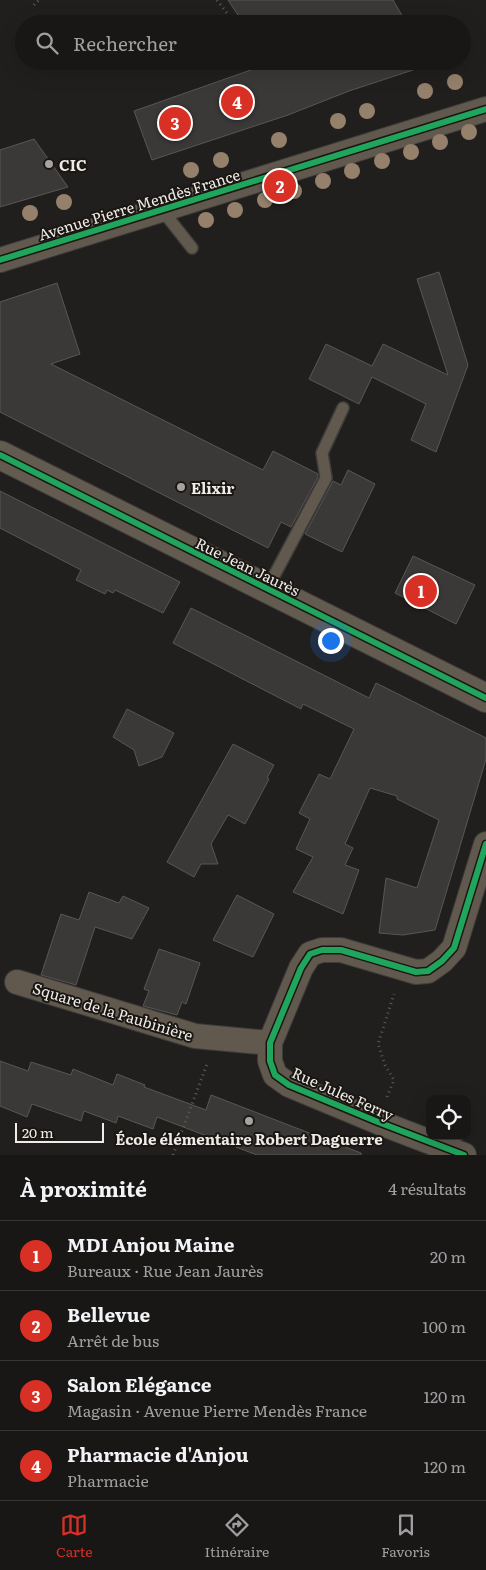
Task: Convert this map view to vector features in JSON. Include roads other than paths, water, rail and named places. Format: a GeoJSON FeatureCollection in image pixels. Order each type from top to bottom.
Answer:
{"type":"FeatureCollection","features":[{"type":"Feature","properties":{"kind":"main road","name":"Rue Jean Jaurès"},"geometry":{"type":"LineString","coordinates":[[0,455],[486,698]]}},
{"type":"Feature","properties":{"kind":"street","name":"Avenue Pierre Mendès France"},"geometry":{"type":"LineString","coordinates":[[0,260],[486,109]]}},
{"type":"Feature","properties":{"kind":"street","name":"Rue Jules Ferry"},"geometry":{"type":"LineString","coordinates":[[464,1155],[289,1085],[275,1075],[270,1061],[270,1044],[301,968],[310,954],[322,950],[341,950],[416,972],[428,971],[442,962],[454,948],[486,844]]}},
{"type":"Feature","properties":{"kind":"street","name":"Square de la Paubinière"},"geometry":{"type":"LineString","coordinates":[[16,982],[195,1036],[270,1044]]}},
{"type":"Feature","properties":{"kind":"lane"},"geometry":{"type":"LineString","coordinates":[[162,210],[192,248]]}},
{"type":"Feature","properties":{"kind":"lane"},"geometry":{"type":"LineString","coordinates":[[267,589],[326,478],[322,453],[343,408]]}},
{"type":"Feature","properties":{"kind":"place","name":"Pharmacie d'Anjou"},"geometry":{"type":"Point","coordinates":[237,102]}},
{"type":"Feature","properties":{"kind":"place","name":"Salon Elégance"},"geometry":{"type":"Point","coordinates":[175,123]}},
{"type":"Feature","properties":{"kind":"place","name":"CIC"},"geometry":{"type":"Point","coordinates":[49,164]}},
{"type":"Feature","properties":{"kind":"place","name":"Bellevue"},"geometry":{"type":"Point","coordinates":[280,186]}},
{"type":"Feature","properties":{"kind":"place","name":"Elixir"},"geometry":{"type":"Point","coordinates":[181,487]}},
{"type":"Feature","properties":{"kind":"place","name":"MDI Anjou Maine"},"geometry":{"type":"Point","coordinates":[421,591]}},
{"type":"Feature","properties":{"kind":"place","name":"École élémentaire Robert Daguerre"},"geometry":{"type":"Point","coordinates":[249,1121]}}]}
